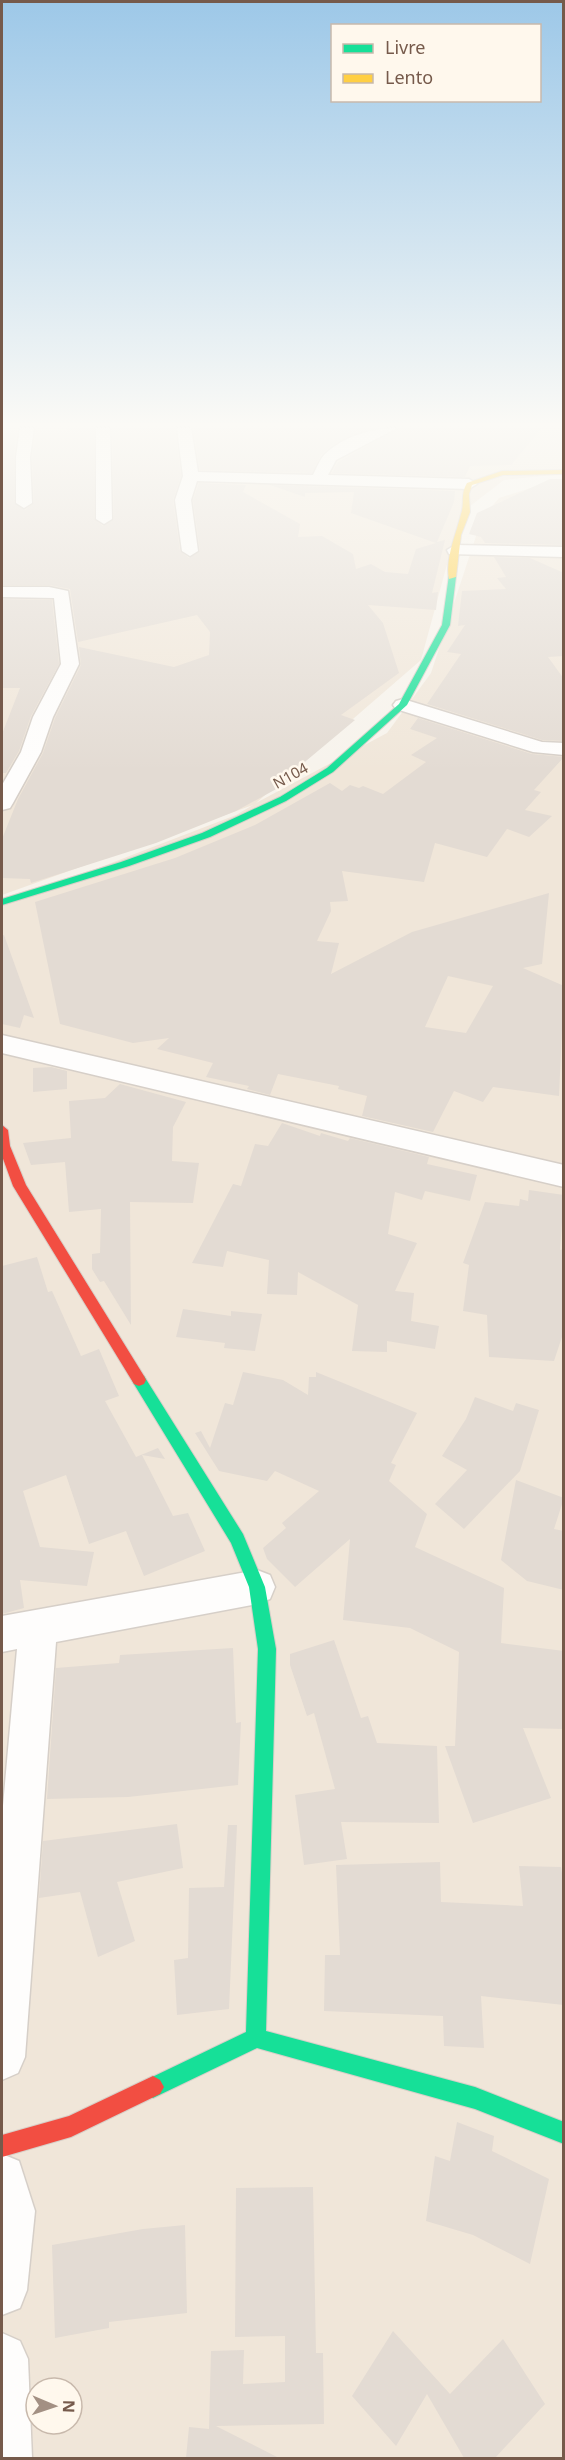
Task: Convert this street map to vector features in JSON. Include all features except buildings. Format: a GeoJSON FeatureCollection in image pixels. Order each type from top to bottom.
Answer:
{"type":"FeatureCollection","features":[{"type":"Feature","properties":{"kind":"street"},"geometry":{"type":"LineString","coordinates":[[189,543],[190,551]]}},
{"type":"Feature","properties":{"kind":"street"},"geometry":{"type":"LineString","coordinates":[[456,543],[564,552]]}},
{"type":"Feature","properties":{"kind":"street","name":"N104"},"geometry":{"type":"LineString","coordinates":[[2,902],[157,853],[250,816],[321,777],[403,705],[446,625],[456,543]]}},
{"type":"Feature","properties":{"kind":"street"},"geometry":{"type":"LineString","coordinates":[[2,592],[49,592],[62,595],[70,664],[43,717],[31,752],[2,803]]}},
{"type":"Feature","properties":{"kind":"street"},"geometry":{"type":"LineString","coordinates":[[403,705],[540,748],[564,749]]}},
{"type":"Feature","properties":{"kind":"street"},"geometry":{"type":"LineString","coordinates":[[2,1053],[564,1176]]}},
{"type":"Feature","properties":{"kind":"street"},"geometry":{"type":"LineString","coordinates":[[2,1130],[4,1146],[20,1186],[237,1539],[257,1587],[267,1649],[256,2038]]}},
{"type":"Feature","properties":{"kind":"street"},"geometry":{"type":"LineString","coordinates":[[2,2057],[20,1631],[257,1587]]}},
{"type":"Feature","properties":{"kind":"street"},"geometry":{"type":"LineString","coordinates":[[2,2146],[71,2126],[256,2038],[475,2098],[564,2133]]}},
{"type":"Feature","properties":{"kind":"street"},"geometry":{"type":"LineString","coordinates":[[2,2178],[10,2211],[2,2290]]}},
{"type":"Feature","properties":{"kind":"street"},"geometry":{"type":"LineString","coordinates":[[2,2359],[5,2458]]}},
{"type":"Feature","properties":{"kind":"shaded area"},"geometry":{"type":"Polygon","coordinates":[[[2,543],[453,543],[421,660],[256,803],[387,733],[431,673],[474,543],[563,543],[563,2458],[2,2458],[2,905],[236,815],[253,805],[2,895],[2,543]]]}},
{"type":"Feature","properties":{"kind":"traffic: fast"},"geometry":{"type":"LineString","coordinates":[[2,902],[125,864],[206,835],[283,799],[330,770],[403,705],[446,625],[452,577]]}},
{"type":"Feature","properties":{"kind":"traffic: fast"},"geometry":{"type":"LineString","coordinates":[[139,1380],[237,1539],[257,1587],[267,1649],[256,2038]]}},
{"type":"Feature","properties":{"kind":"traffic: fast"},"geometry":{"type":"LineString","coordinates":[[153,2087],[256,2038],[475,2098],[564,2133]]}},
{"type":"Feature","properties":{"kind":"traffic: slow"},"geometry":{"type":"LineString","coordinates":[[452,577],[456,543]]}},
{"type":"Feature","properties":{"kind":"traffic: jam"},"geometry":{"type":"LineString","coordinates":[[2,1130],[4,1146],[20,1186],[139,1380]]}},
{"type":"Feature","properties":{"kind":"traffic: jam"},"geometry":{"type":"LineString","coordinates":[[2,2146],[71,2126],[153,2087]]}}]}
